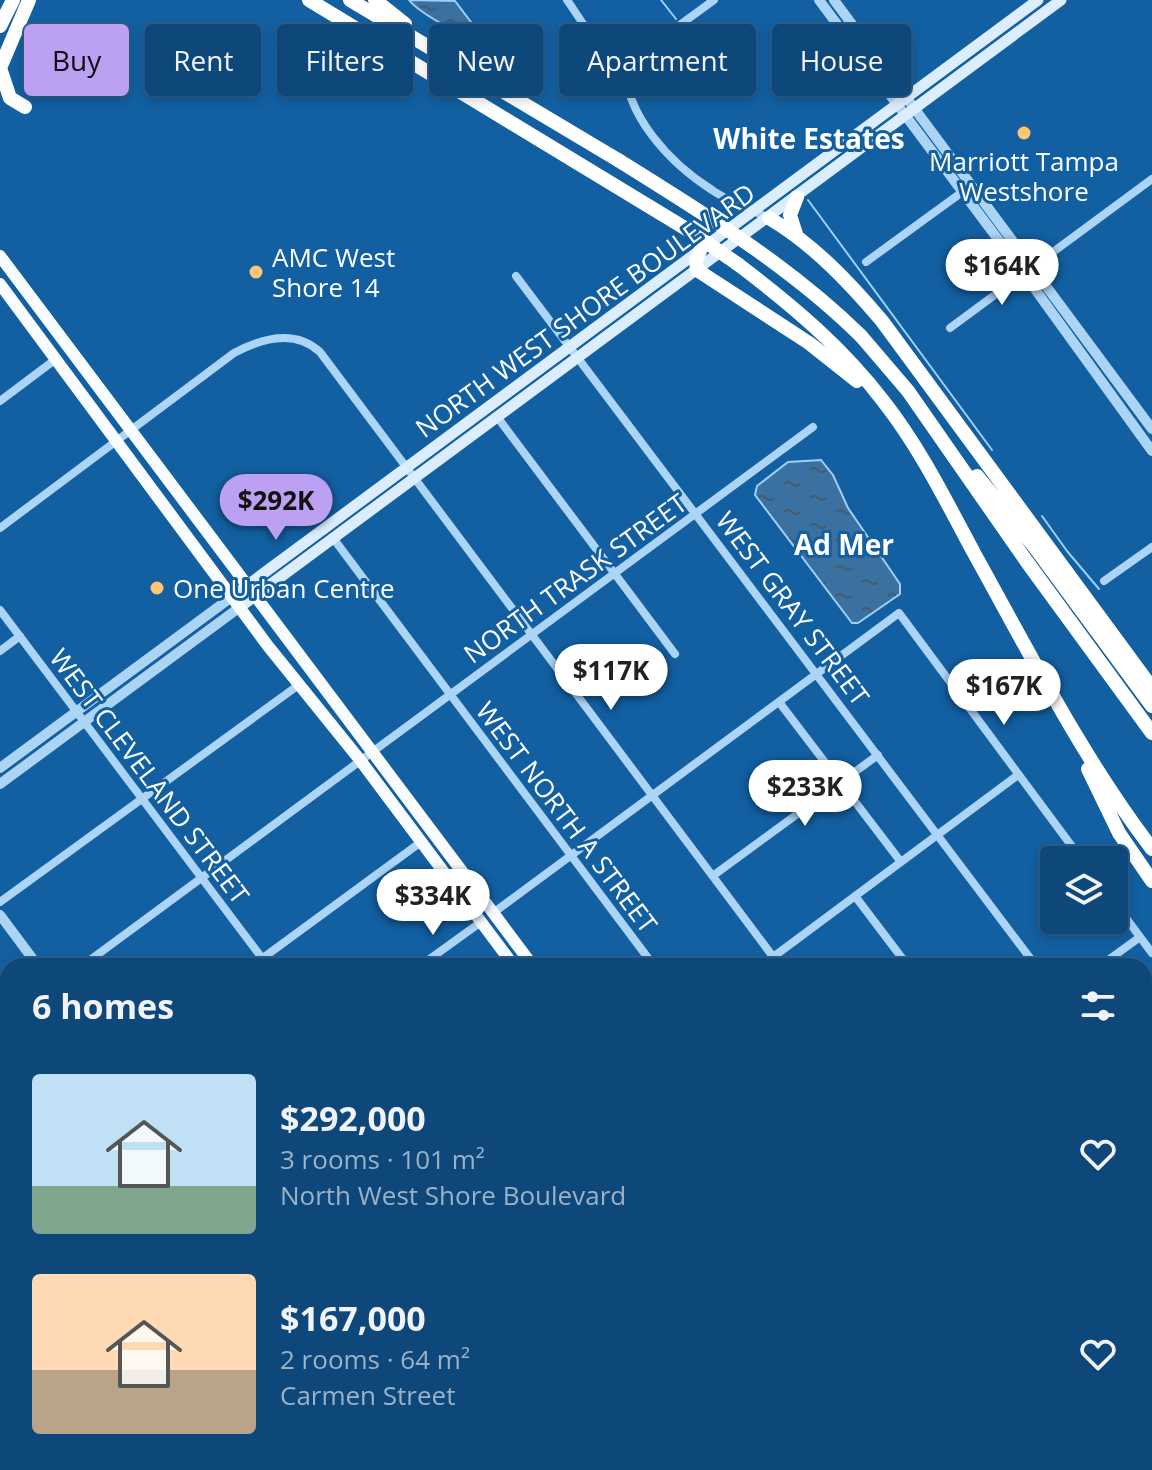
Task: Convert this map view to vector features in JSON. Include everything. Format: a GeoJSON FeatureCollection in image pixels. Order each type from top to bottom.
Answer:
{"type":"FeatureCollection","features":[{"type":"Feature","properties":{"kind":"highway"},"geometry":{"type":"LineString","coordinates":[[0,26],[13,0]]}},
{"type":"Feature","properties":{"kind":"highway"},"geometry":{"type":"LineString","coordinates":[[25,107],[10,98],[0,68],[29,0]]}},
{"type":"Feature","properties":{"kind":"highway"},"geometry":{"type":"LineString","coordinates":[[309,0],[693,233],[798,311],[855,366],[901,425],[930,471],[1067,721],[1152,849]]}},
{"type":"Feature","properties":{"kind":"highway"},"geometry":{"type":"LineString","coordinates":[[350,0],[429,47]]}},
{"type":"Feature","properties":{"kind":"highway"},"geometry":{"type":"LineString","coordinates":[[375,0],[429,43]]}},
{"type":"Feature","properties":{"kind":"highway"},"geometry":{"type":"LineString","coordinates":[[511,96],[618,160],[774,263],[861,336],[1006,510],[1152,706]]}},
{"type":"Feature","properties":{"kind":"highway"},"geometry":{"type":"LineString","coordinates":[[797,197],[790,215],[798,238]]}},
{"type":"Feature","properties":{"kind":"highway"},"geometry":{"type":"LineString","coordinates":[[762,214],[798,238],[834,269],[896,339],[1152,688]]}},
{"type":"Feature","properties":{"kind":"highway"},"geometry":{"type":"LineString","coordinates":[[700,251],[696,260],[697,270],[809,343],[852,376],[898,427],[930,471]]}},
{"type":"Feature","properties":{"kind":"highway"},"geometry":{"type":"LineString","coordinates":[[918,405],[1027,562],[1152,733]]}},
{"type":"Feature","properties":{"kind":"highway"},"geometry":{"type":"LineString","coordinates":[[1067,721],[1105,807],[1152,881]]}},
{"type":"Feature","properties":{"kind":"main road","name":"NORTH WEST SHORE BOULEVARD"},"geometry":{"type":"LineString","coordinates":[[237,602],[247,585],[700,251],[797,197],[1038,0]]}},
{"type":"Feature","properties":{"kind":"main road","name":"NORTH WEST SHORE BOULEVARD"},"geometry":{"type":"LineString","coordinates":[[333,538],[697,270],[762,214],[1055,2]]}},
{"type":"Feature","properties":{"kind":"main road"},"geometry":{"type":"LineString","coordinates":[[0,256],[527,958]]}},
{"type":"Feature","properties":{"kind":"main road"},"geometry":{"type":"LineString","coordinates":[[0,281],[22,286]]}},
{"type":"Feature","properties":{"kind":"main road"},"geometry":{"type":"LineString","coordinates":[[0,281],[268,646],[360,760],[508,958]]}},
{"type":"Feature","properties":{"kind":"main road"},"geometry":{"type":"LineString","coordinates":[[56,359],[69,349]]}},
{"type":"Feature","properties":{"kind":"main road"},"geometry":{"type":"LineString","coordinates":[[237,602],[255,596],[333,538]]}},
{"type":"Feature","properties":{"kind":"main road"},"geometry":{"type":"LineString","coordinates":[[445,874],[463,889],[482,914],[487,916],[493,913]]}},
{"type":"Feature","properties":{"kind":"main road"},"geometry":{"type":"LineString","coordinates":[[481,922],[489,920],[510,945],[523,953]]}},
{"type":"Feature","properties":{"kind":"street"},"geometry":{"type":"LineString","coordinates":[[567,0],[585,24]]}},
{"type":"Feature","properties":{"kind":"street"},"geometry":{"type":"LineString","coordinates":[[681,24],[714,0]]}},
{"type":"Feature","properties":{"kind":"street"},"geometry":{"type":"LineString","coordinates":[[819,0],[836,24]]}},
{"type":"Feature","properties":{"kind":"street"},"geometry":{"type":"LineString","coordinates":[[834,0],[852,24]]}},
{"type":"Feature","properties":{"kind":"street"},"geometry":{"type":"LineString","coordinates":[[631,96],[652,135],[700,182],[729,200],[762,214]]}},
{"type":"Feature","properties":{"kind":"street"},"geometry":{"type":"LineString","coordinates":[[896,96],[971,184],[1152,451]]}},
{"type":"Feature","properties":{"kind":"street"},"geometry":{"type":"LineString","coordinates":[[898,96],[963,193],[1029,271],[1152,429]]}},
{"type":"Feature","properties":{"kind":"street"},"geometry":{"type":"LineString","coordinates":[[950,328],[1152,179]]}},
{"type":"Feature","properties":{"kind":"street"},"geometry":{"type":"LineString","coordinates":[[866,262],[963,193],[971,184]]}},
{"type":"Feature","properties":{"kind":"street","name":"WEST GRAY STREET"},"geometry":{"type":"LineString","coordinates":[[516,276],[1030,958]]}},
{"type":"Feature","properties":{"kind":"street"},"geometry":{"type":"LineString","coordinates":[[0,528],[129,430],[248,346],[294,337],[308,341],[320,352],[773,957],[1018,775]]}},
{"type":"Feature","properties":{"kind":"street"},"geometry":{"type":"LineString","coordinates":[[0,401],[56,359]]}},
{"type":"Feature","properties":{"kind":"street"},"geometry":{"type":"LineString","coordinates":[[498,418],[675,654]]}},
{"type":"Feature","properties":{"kind":"street","name":"NORTH TRASK STREET"},"geometry":{"type":"LineString","coordinates":[[93,958],[813,427]]}},
{"type":"Feature","properties":{"kind":"street","name":"WEST NORTH A STREET"},"geometry":{"type":"LineString","coordinates":[[333,538],[648,958]]}},
{"type":"Feature","properties":{"kind":"street"},"geometry":{"type":"LineString","coordinates":[[1104,581],[1152,547]]}},
{"type":"Feature","properties":{"kind":"street"},"geometry":{"type":"LineString","coordinates":[[0,768],[76,711],[237,602]]}},
{"type":"Feature","properties":{"kind":"street"},"geometry":{"type":"LineString","coordinates":[[0,784],[237,602]]}},
{"type":"Feature","properties":{"kind":"street","name":"WEST CLEVELAND STREET"},"geometry":{"type":"LineString","coordinates":[[0,610],[262,958]]}},
{"type":"Feature","properties":{"kind":"street"},"geometry":{"type":"LineString","coordinates":[[493,913],[899,613],[1071,846]]}},
{"type":"Feature","properties":{"kind":"street"},"geometry":{"type":"LineString","coordinates":[[0,651],[20,636]]}},
{"type":"Feature","properties":{"kind":"street"},"geometry":{"type":"LineString","coordinates":[[0,902],[300,684]]}},
{"type":"Feature","properties":{"kind":"street"},"geometry":{"type":"LineString","coordinates":[[779,702],[901,862]]}},
{"type":"Feature","properties":{"kind":"street"},"geometry":{"type":"LineString","coordinates":[[714,875],[878,755]]}},
{"type":"Feature","properties":{"kind":"street"},"geometry":{"type":"LineString","coordinates":[[270,958],[421,842]]}},
{"type":"Feature","properties":{"kind":"street"},"geometry":{"type":"LineString","coordinates":[[855,896],[902,958]]}},
{"type":"Feature","properties":{"kind":"street"},"geometry":{"type":"LineString","coordinates":[[0,915],[32,958]]}},
{"type":"Feature","properties":{"kind":"street"},"geometry":{"type":"LineString","coordinates":[[1128,921],[1152,953]]}},
{"type":"Feature","properties":{"kind":"street"},"geometry":{"type":"LineString","coordinates":[[431,958],[481,922]]}},
{"type":"Feature","properties":{"kind":"street"},"geometry":{"type":"LineString","coordinates":[[1111,958],[1140,937]]}},
{"type":"Feature","properties":{"kind":"water"},"geometry":{"type":"Polygon","coordinates":[[[409,0],[455,1],[472,24],[442,24],[409,0]]]}},
{"type":"Feature","properties":{"kind":"water"},"geometry":{"type":"Polygon","coordinates":[[[821,460],[833,475],[848,508],[900,584],[900,594],[858,623],[852,623],[755,495],[757,486],[788,462],[821,460]]]}},
{"type":"Feature","properties":{"kind":"waterway"},"geometry":{"type":"LineString","coordinates":[[661,0],[676,19]]}},
{"type":"Feature","properties":{"kind":"waterway"},"geometry":{"type":"LineString","coordinates":[[808,200],[992,450]]}},
{"type":"Feature","properties":{"kind":"waterway"},"geometry":{"type":"LineString","coordinates":[[1042,516],[1099,589]]}},
{"type":"Feature","properties":{"kind":"place","name":"Marriott Tampa Westshore"},"geometry":{"type":"Point","coordinates":[1024,133]}},
{"type":"Feature","properties":{"kind":"place","name":"AMC West Shore 14"},"geometry":{"type":"Point","coordinates":[256,272]}},
{"type":"Feature","properties":{"kind":"place","name":"One Urban Centre"},"geometry":{"type":"Point","coordinates":[157,588]}},
{"type":"Feature","properties":{"kind":"district","name":"White Estates"},"geometry":{"type":"Point","coordinates":[809,138]}},
{"type":"Feature","properties":{"kind":"district","name":"Ad Mer"},"geometry":{"type":"Point","coordinates":[844,544]}}]}
